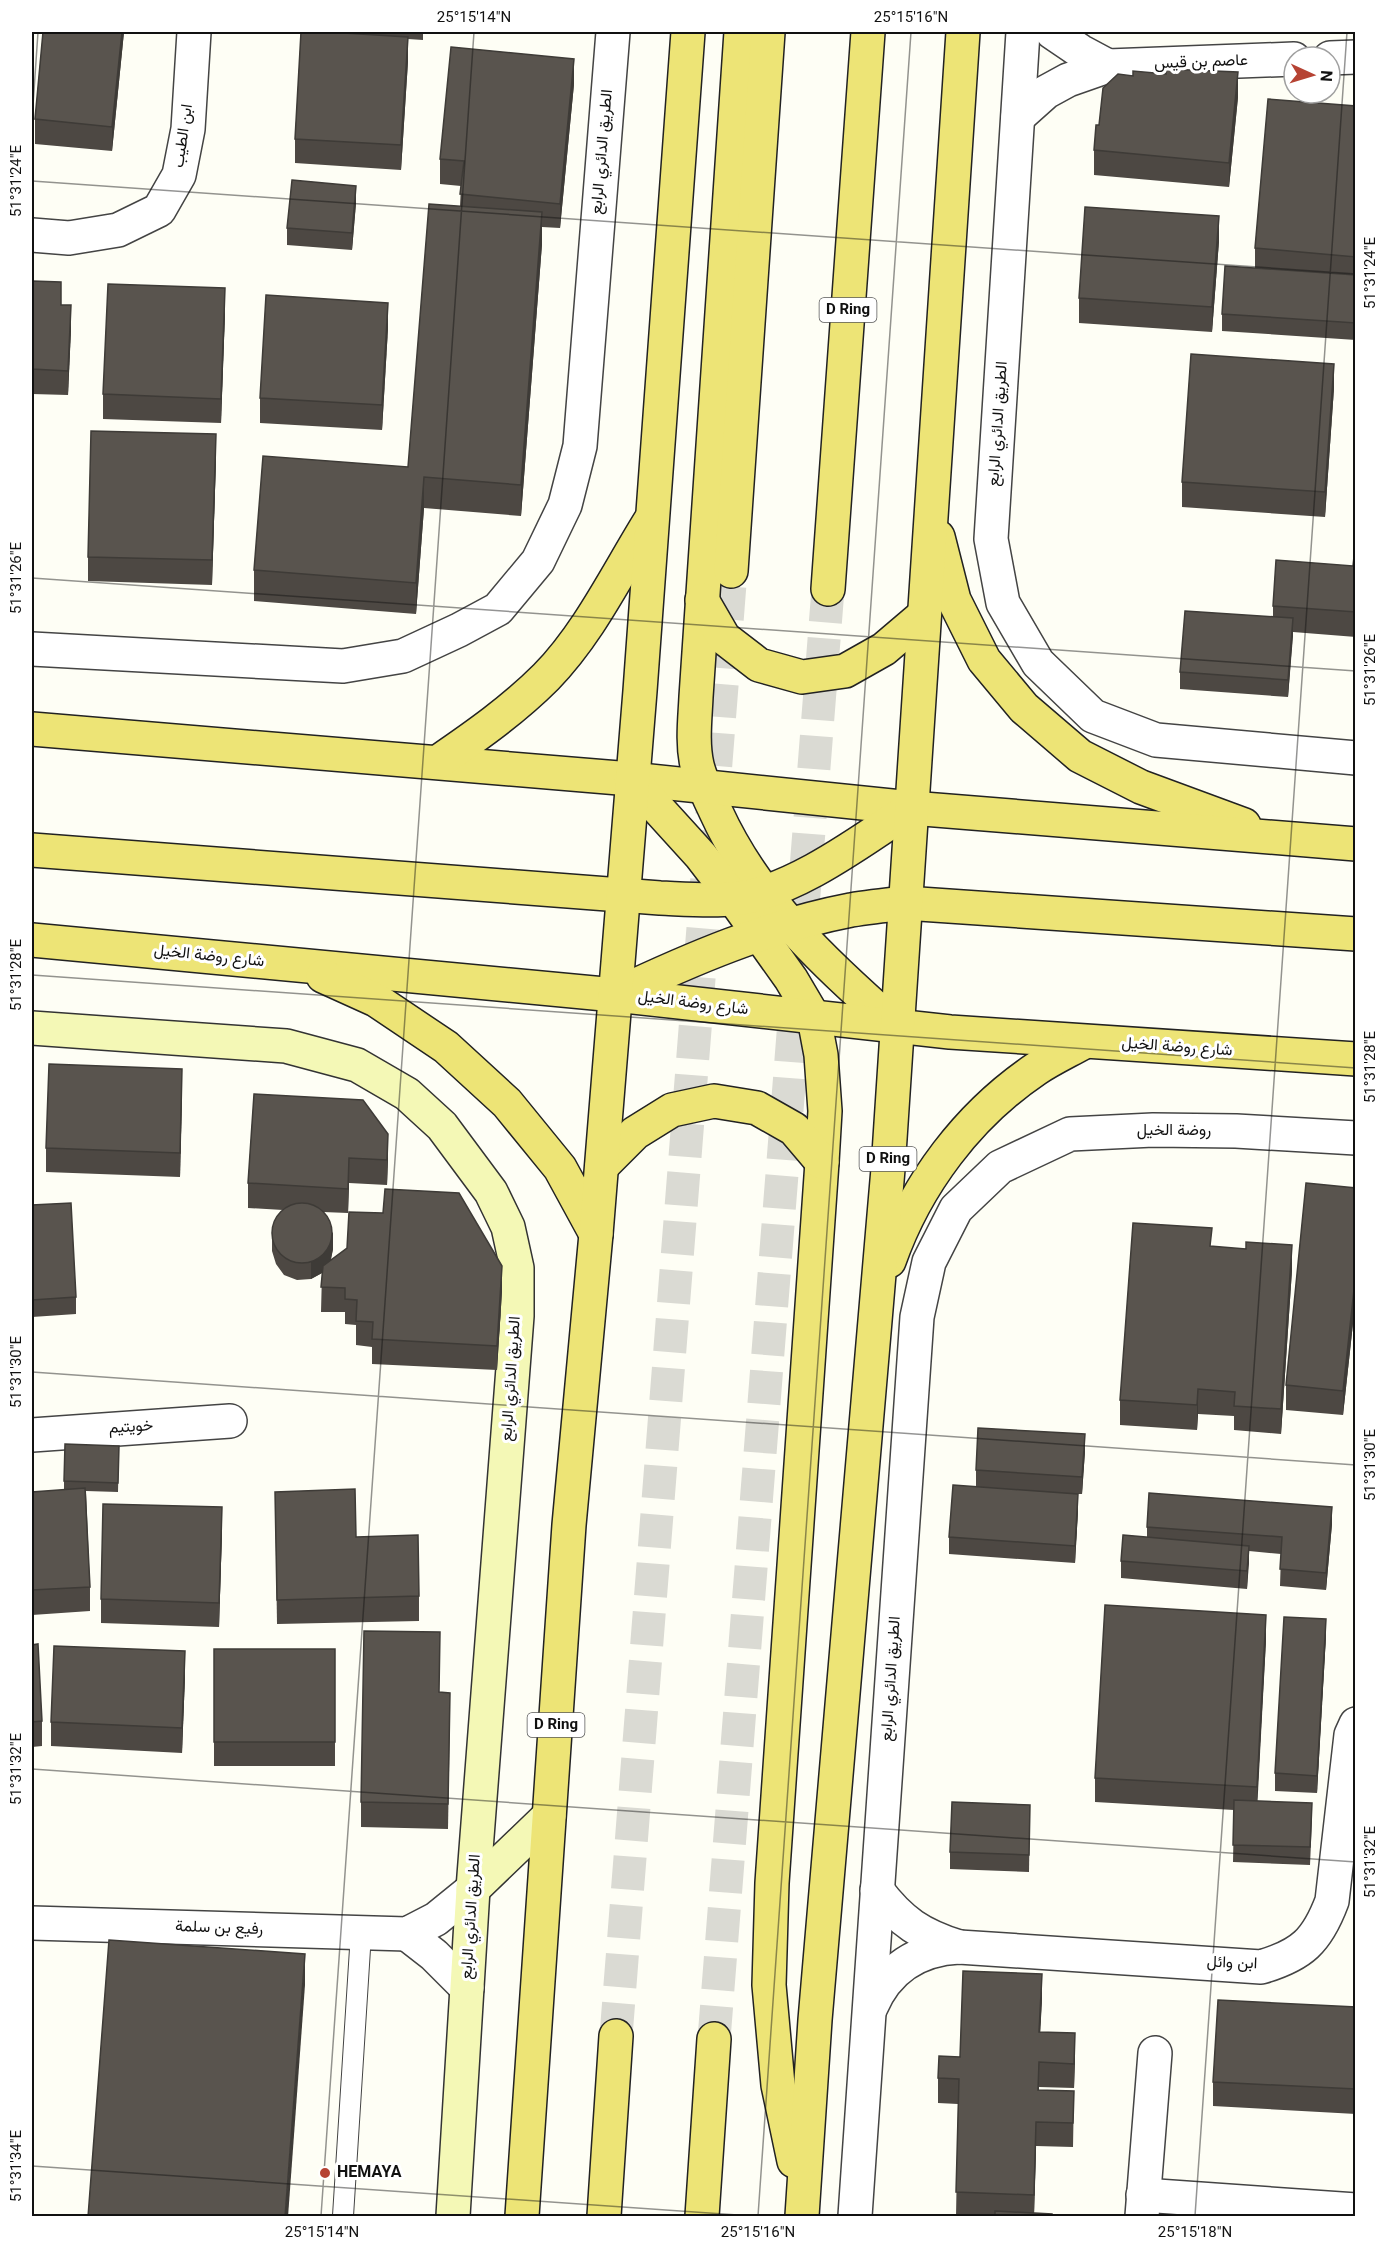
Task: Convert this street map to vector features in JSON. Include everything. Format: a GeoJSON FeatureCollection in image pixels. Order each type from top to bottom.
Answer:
{"type":"FeatureCollection","features":[{"type":"Feature","properties":{"kind":"main road","name":"D Ring"},"geometry":{"type":"LineString","coordinates":[[522,2217],[570,1526],[602,1166],[688,32]]}},
{"type":"Feature","properties":{"kind":"main road"},"geometry":{"type":"LineString","coordinates":[[741,32],[702,600],[695,747],[697,765],[705,787],[724,830],[742,862],[749,895]]}},
{"type":"Feature","properties":{"kind":"main road"},"geometry":{"type":"LineString","coordinates":[[730,571],[768,32]]}},
{"type":"Feature","properties":{"kind":"main road","name":"D Ring"},"geometry":{"type":"LineString","coordinates":[[828,589],[868,32]]}},
{"type":"Feature","properties":{"kind":"main road","name":"D Ring"},"geometry":{"type":"LineString","coordinates":[[802,2209],[815,2020],[878,1290],[963,32]]}},
{"type":"Feature","properties":{"kind":"main road"},"geometry":{"type":"LineString","coordinates":[[934,465],[937,533],[954,600],[984,660],[1024,708],[1080,756],[1141,787],[1216,813],[1273,837]]}},
{"type":"Feature","properties":{"kind":"main road"},"geometry":{"type":"LineString","coordinates":[[438,762],[498,720],[546,676],[588,625],[653,516]]}},
{"type":"Feature","properties":{"kind":"main road"},"geometry":{"type":"LineString","coordinates":[[702,600],[723,638],[759,665],[802,677],[845,671],[884,649],[924,615]]}},
{"type":"Feature","properties":{"kind":"main road"},"geometry":{"type":"LineString","coordinates":[[32,729],[631,779],[911,808],[1356,844]]}},
{"type":"Feature","properties":{"kind":"main road"},"geometry":{"type":"LineString","coordinates":[[631,779],[701,856],[749,895],[775,929],[814,1018],[821,1055],[825,1111],[772,1883],[769,1985],[778,2085],[802,2209]]}},
{"type":"Feature","properties":{"kind":"main road"},"geometry":{"type":"LineString","coordinates":[[32,850],[660,898],[749,895],[813,871],[911,808]]}},
{"type":"Feature","properties":{"kind":"main road"},"geometry":{"type":"LineString","coordinates":[[615,995],[711,951],[775,929],[851,910],[905,903],[1356,934]]}},
{"type":"Feature","properties":{"kind":"main road"},"geometry":{"type":"LineString","coordinates":[[775,929],[838,975],[897,1027]]}},
{"type":"Feature","properties":{"kind":"main road","name":"شارع روضة الخيل"},"geometry":{"type":"LineString","coordinates":[[32,940],[615,995],[897,1027],[1084,1042],[1356,1059]]}},
{"type":"Feature","properties":{"kind":"main road"},"geometry":{"type":"LineString","coordinates":[[300,966],[376,1000],[446,1047],[507,1103],[560,1168],[596,1234]]}},
{"type":"Feature","properties":{"kind":"main road"},"geometry":{"type":"LineString","coordinates":[[878,1290],[897,1238],[922,1188],[955,1144],[993,1103],[1036,1069],[1084,1042]]}},
{"type":"Feature","properties":{"kind":"main road"},"geometry":{"type":"LineString","coordinates":[[602,1166],[635,1133],[672,1110],[714,1101],[757,1108],[795,1129],[822,1162]]}},
{"type":"Feature","properties":{"kind":"main road"},"geometry":{"type":"LineString","coordinates":[[604,2217],[616,2036]]}},
{"type":"Feature","properties":{"kind":"main road"},"geometry":{"type":"LineString","coordinates":[[702,2217],[714,2039]]}},
{"type":"Feature","properties":{"kind":"street","name":"ابن الطيب"},"geometry":{"type":"LineString","coordinates":[[32,236],[69,238],[118,230],[159,210],[179,175],[188,129],[194,32]]}},
{"type":"Feature","properties":{"kind":"street","name":"الطريق الدائري الرابع"},"geometry":{"type":"LineString","coordinates":[[32,650],[343,666],[403,656],[498,609],[543,552],[565,505],[580,446],[613,32]]}},
{"type":"Feature","properties":{"kind":"street","name":"الطريق الدائري الرابع"},"geometry":{"type":"LineString","coordinates":[[1023,32],[991,539],[1003,603],[1038,663],[1093,716],[1156,740],[1356,758]]}},
{"type":"Feature","properties":{"kind":"street"},"geometry":{"type":"LineString","coordinates":[[1052,32],[1108,66]]}},
{"type":"Feature","properties":{"kind":"street","name":"عاصم بن قيس"},"geometry":{"type":"LineString","coordinates":[[1018,117],[1046,92],[1068,80],[1108,66],[1282,59]]}},
{"type":"Feature","properties":{"kind":"street","name":"الطريق الدائري الرابع"},"geometry":{"type":"LineString","coordinates":[[32,1028],[286,1046],[357,1065],[407,1094],[442,1126],[491,1192],[508,1227],[517,1268],[517,1316],[472,1889],[453,2217]]}},
{"type":"Feature","properties":{"kind":"street","name":"روضة الخيل"},"geometry":{"type":"LineString","coordinates":[[1000,1167],[1070,1134],[1153,1130],[1236,1131],[1356,1138]]}},
{"type":"Feature","properties":{"kind":"street","name":"الطريق الدائري الرابع"},"geometry":{"type":"LineString","coordinates":[[855,2217],[916,1317],[929,1262],[956,1209],[1000,1167]]}},
{"type":"Feature","properties":{"kind":"street","name":"خويتيم"},"geometry":{"type":"LineString","coordinates":[[32,1435],[230,1421]]}},
{"type":"Feature","properties":{"kind":"street","name":"ابن وائل"},"geometry":{"type":"LineString","coordinates":[[869,2012],[877,1992],[891,1975],[908,1961],[941,1948],[959,1947],[1261,1967],[1283,1960],[1305,1947],[1323,1927],[1332,1901],[1351,1735],[1356,1724]]}},
{"type":"Feature","properties":{"kind":"street"},"geometry":{"type":"LineString","coordinates":[[472,1889],[549,1816]]}},
{"type":"Feature","properties":{"kind":"street","name":"رفيع بن سلمة"},"geometry":{"type":"LineString","coordinates":[[32,1923],[406,1934],[436,1919],[472,1889]]}},
{"type":"Feature","properties":{"kind":"street","name":"ابن وائل"},"geometry":{"type":"LineString","coordinates":[[877,1890],[891,1909],[909,1925],[932,1939],[959,1947]]}},
{"type":"Feature","properties":{"kind":"street"},"geometry":{"type":"LineString","coordinates":[[406,1934],[434,1955],[467,1988]]}},
{"type":"Feature","properties":{"kind":"street"},"geometry":{"type":"LineString","coordinates":[[1155,2053],[1143,2206],[1356,2210]]}},
{"type":"Feature","properties":{"kind":"lane"},"geometry":{"type":"LineString","coordinates":[[343,2217],[361,1933]]}},
{"type":"Feature","properties":{"kind":"building"},"geometry":{"type":"Polygon","coordinates":[[[43,32],[122,32],[112,127],[35,119],[43,32]]]}},
{"type":"Feature","properties":{"kind":"building"},"geometry":{"type":"Polygon","coordinates":[[[301,32],[408,37],[401,145],[295,139],[301,32]]]}},
{"type":"Feature","properties":{"kind":"building"},"geometry":{"type":"Polygon","coordinates":[[[451,47],[574,59],[560,204],[460,194],[464,161],[440,159],[451,47]]]}},
{"type":"Feature","properties":{"kind":"building"},"geometry":{"type":"Polygon","coordinates":[[[1166,69],[1238,72],[1229,163],[1094,150],[1103,88],[1118,74],[1133,76],[1133,71],[1166,74],[1166,69]]]}},
{"type":"Feature","properties":{"kind":"building"},"geometry":{"type":"Polygon","coordinates":[[[1268,99],[1282,100],[1282,105],[1356,106],[1356,257],[1255,248],[1268,99]]]}},
{"type":"Feature","properties":{"kind":"building"},"geometry":{"type":"Polygon","coordinates":[[[292,180],[356,186],[352,233],[287,228],[292,180]]]}},
{"type":"Feature","properties":{"kind":"building"},"geometry":{"type":"Polygon","coordinates":[[[429,204],[542,212],[521,485],[424,477],[416,583],[254,570],[263,456],[408,467],[429,204]]]}},
{"type":"Feature","properties":{"kind":"building"},"geometry":{"type":"Polygon","coordinates":[[[1085,207],[1219,216],[1212,307],[1079,298],[1085,207]]]}},
{"type":"Feature","properties":{"kind":"building"},"geometry":{"type":"Polygon","coordinates":[[[1225,266],[1356,275],[1356,323],[1222,314],[1225,266]]]}},
{"type":"Feature","properties":{"kind":"building"},"geometry":{"type":"Polygon","coordinates":[[[32,281],[61,282],[61,305],[71,305],[68,371],[32,369],[32,281]]]}},
{"type":"Feature","properties":{"kind":"building"},"geometry":{"type":"Polygon","coordinates":[[[108,284],[225,288],[221,399],[103,394],[108,284]]]}},
{"type":"Feature","properties":{"kind":"building"},"geometry":{"type":"Polygon","coordinates":[[[266,295],[388,303],[382,405],[260,398],[266,295]]]}},
{"type":"Feature","properties":{"kind":"building"},"geometry":{"type":"Polygon","coordinates":[[[1191,354],[1334,364],[1325,492],[1182,482],[1191,354]]]}},
{"type":"Feature","properties":{"kind":"building"},"geometry":{"type":"Polygon","coordinates":[[[91,431],[216,434],[212,560],[88,557],[91,431]]]}},
{"type":"Feature","properties":{"kind":"building"},"geometry":{"type":"Polygon","coordinates":[[[1356,537],[1356,612],[1273,606],[1276,560],[1353,566],[1356,537]]]}},
{"type":"Feature","properties":{"kind":"building"},"geometry":{"type":"Polygon","coordinates":[[[1185,611],[1293,618],[1288,680],[1180,672],[1185,611]]]}},
{"type":"Feature","properties":{"kind":"building"},"geometry":{"type":"Polygon","coordinates":[[[49,1064],[182,1069],[180,1153],[46,1148],[49,1064]]]}},
{"type":"Feature","properties":{"kind":"building"},"geometry":{"type":"Polygon","coordinates":[[[254,1094],[363,1100],[388,1134],[387,1160],[349,1158],[348,1189],[248,1183],[254,1094]]]}},
{"type":"Feature","properties":{"kind":"building"},"geometry":{"type":"Polygon","coordinates":[[[1306,1183],[1356,1188],[1356,1271],[1343,1391],[1286,1385],[1306,1183]]]}},
{"type":"Feature","properties":{"kind":"building"},"geometry":{"type":"Polygon","coordinates":[[[385,1189],[459,1193],[502,1266],[497,1346],[372,1339],[373,1322],[356,1321],[357,1300],[345,1299],[345,1288],[321,1287],[323,1266],[347,1248],[349,1212],[383,1213],[385,1189]]]}},
{"type":"Feature","properties":{"kind":"building"},"geometry":{"type":"Polygon","coordinates":[[[71,1203],[76,1297],[32,1300],[32,1205],[71,1203]]]}},
{"type":"Feature","properties":{"kind":"building"},"geometry":{"type":"Polygon","coordinates":[[[302,1203],[319,1208],[327,1216],[332,1233],[327,1250],[319,1258],[302,1263],[285,1258],[277,1250],[272,1233],[277,1216],[285,1208],[302,1203]]]}},
{"type":"Feature","properties":{"kind":"building"},"geometry":{"type":"Polygon","coordinates":[[[1133,1223],[1212,1228],[1210,1246],[1246,1249],[1246,1242],[1292,1245],[1281,1409],[1234,1406],[1235,1392],[1198,1389],[1197,1405],[1120,1400],[1133,1223]]]}},
{"type":"Feature","properties":{"kind":"building"},"geometry":{"type":"Polygon","coordinates":[[[978,1428],[1085,1434],[1082,1477],[976,1470],[978,1428]]]}},
{"type":"Feature","properties":{"kind":"building"},"geometry":{"type":"Polygon","coordinates":[[[65,1444],[119,1446],[118,1483],[64,1481],[65,1444]]]}},
{"type":"Feature","properties":{"kind":"building"},"geometry":{"type":"Polygon","coordinates":[[[953,1485],[1078,1494],[1075,1546],[949,1537],[953,1485]]]}},
{"type":"Feature","properties":{"kind":"building"},"geometry":{"type":"Polygon","coordinates":[[[85,1488],[90,1587],[32,1590],[32,1492],[85,1488]]]}},
{"type":"Feature","properties":{"kind":"building"},"geometry":{"type":"Polygon","coordinates":[[[355,1489],[356,1537],[418,1535],[419,1596],[277,1600],[275,1492],[355,1489]]]}},
{"type":"Feature","properties":{"kind":"building"},"geometry":{"type":"Polygon","coordinates":[[[1149,1493],[1332,1507],[1326,1573],[1280,1569],[1282,1537],[1147,1527],[1149,1493]]]}},
{"type":"Feature","properties":{"kind":"building"},"geometry":{"type":"Polygon","coordinates":[[[103,1504],[222,1507],[219,1603],[101,1599],[103,1504]]]}},
{"type":"Feature","properties":{"kind":"building"},"geometry":{"type":"Polygon","coordinates":[[[1123,1535],[1249,1546],[1247,1571],[1121,1561],[1123,1535]]]}},
{"type":"Feature","properties":{"kind":"building"},"geometry":{"type":"Polygon","coordinates":[[[1105,1605],[1266,1615],[1257,1787],[1095,1778],[1105,1605]]]}},
{"type":"Feature","properties":{"kind":"building"},"geometry":{"type":"Polygon","coordinates":[[[1284,1617],[1326,1619],[1317,1776],[1275,1773],[1284,1617]]]}},
{"type":"Feature","properties":{"kind":"building"},"geometry":{"type":"Polygon","coordinates":[[[364,1631],[440,1632],[439,1692],[450,1693],[448,1804],[361,1802],[364,1631]]]}},
{"type":"Feature","properties":{"kind":"building"},"geometry":{"type":"Polygon","coordinates":[[[38,1644],[42,1721],[32,1722],[32,1645],[38,1644]]]}},
{"type":"Feature","properties":{"kind":"building"},"geometry":{"type":"Polygon","coordinates":[[[54,1646],[185,1651],[182,1728],[51,1722],[54,1646]]]}},
{"type":"Feature","properties":{"kind":"building"},"geometry":{"type":"Polygon","coordinates":[[[214,1649],[335,1649],[335,1742],[214,1742],[214,1649]]]}},
{"type":"Feature","properties":{"kind":"building"},"geometry":{"type":"Polygon","coordinates":[[[1234,1800],[1312,1803],[1310,1847],[1233,1845],[1234,1800]]]}},
{"type":"Feature","properties":{"kind":"building"},"geometry":{"type":"Polygon","coordinates":[[[952,1802],[1030,1805],[1029,1855],[950,1852],[952,1802]]]}},
{"type":"Feature","properties":{"kind":"building"},"geometry":{"type":"Polygon","coordinates":[[[109,1940],[305,1954],[285,2217],[88,2217],[109,1940]]]}},
{"type":"Feature","properties":{"kind":"building"},"geometry":{"type":"Polygon","coordinates":[[[963,1971],[1042,1974],[1039,2032],[1075,2033],[1074,2064],[1039,2062],[1038,2090],[1074,2091],[1073,2123],[1036,2122],[1034,2195],[956,2192],[959,2079],[938,2078],[939,2056],[960,2057],[963,1971]]]}},
{"type":"Feature","properties":{"kind":"building"},"geometry":{"type":"Polygon","coordinates":[[[1218,2000],[1356,2007],[1356,2089],[1213,2082],[1218,2000]]]}},
{"type":"Feature","properties":{"kind":"building"},"geometry":{"type":"Polygon","coordinates":[[[995,2211],[1052,2214],[1052,2217],[995,2217],[995,2211]]]}},
{"type":"Feature","properties":{"kind":"tunnel"},"geometry":{"type":"LineString","coordinates":[[616,2036],[731,571]]}},
{"type":"Feature","properties":{"kind":"tunnel"},"geometry":{"type":"LineString","coordinates":[[714,2039],[828,589]]}},
{"type":"Feature","properties":{"kind":"place","name":"HEMAYA"},"geometry":{"type":"Point","coordinates":[325,2173]}}]}
